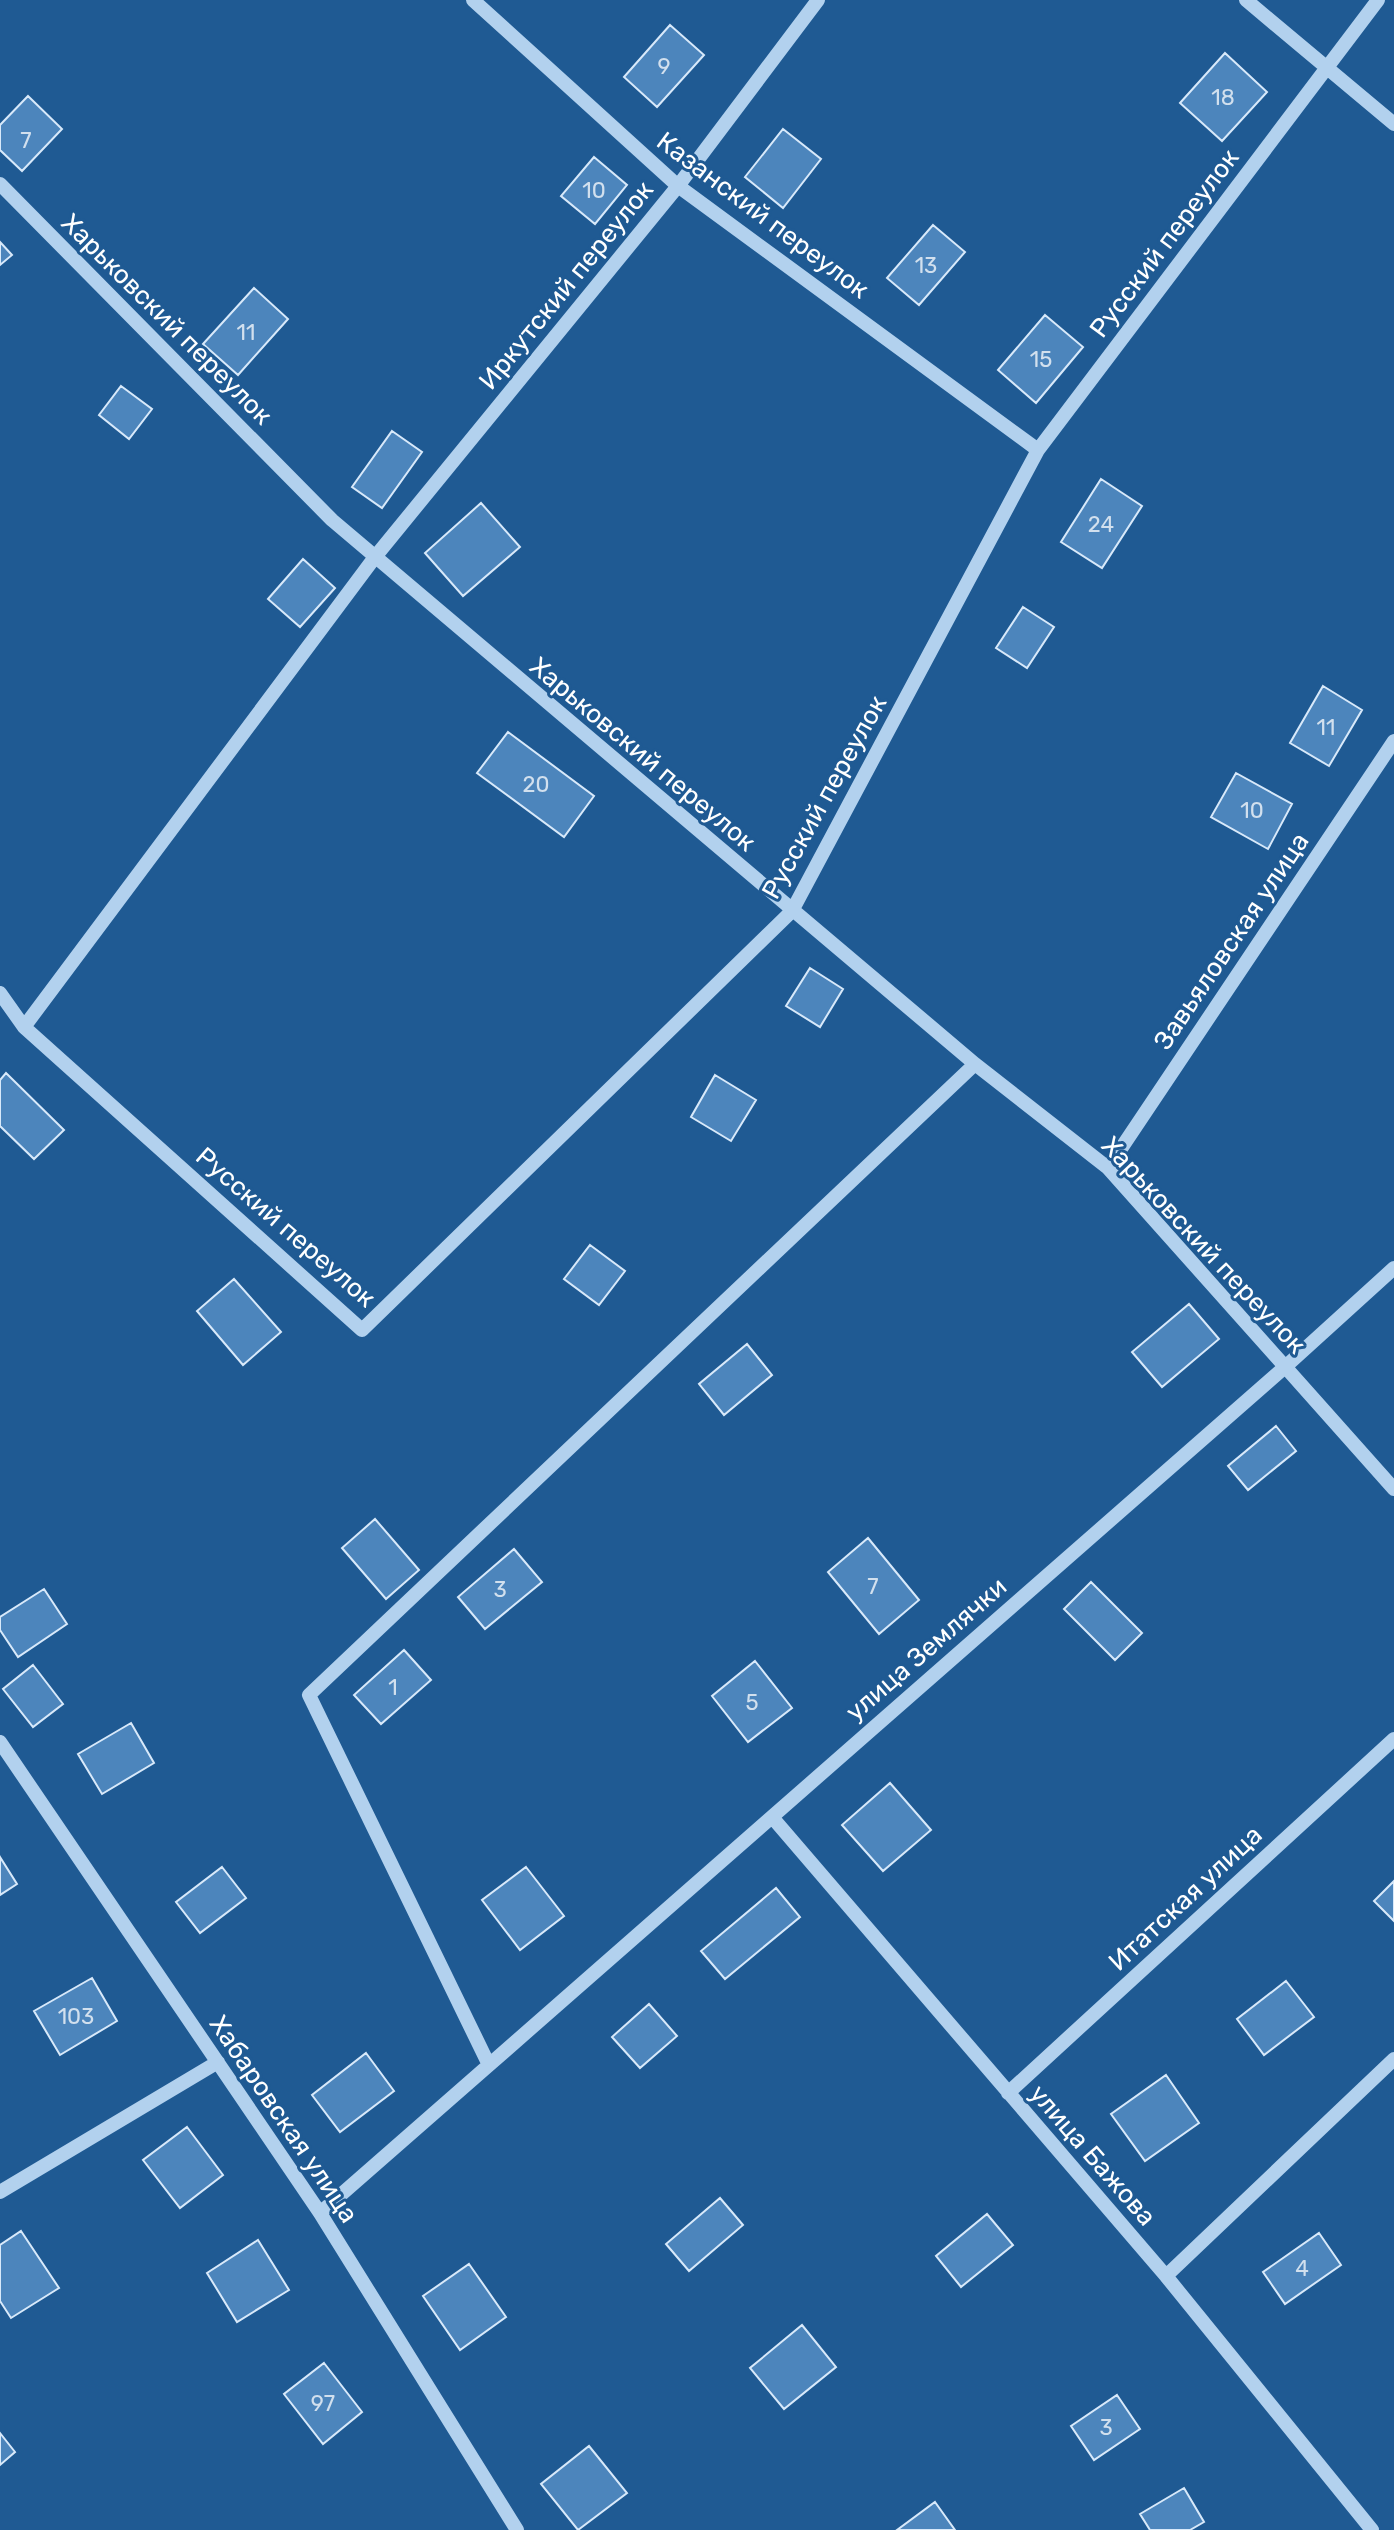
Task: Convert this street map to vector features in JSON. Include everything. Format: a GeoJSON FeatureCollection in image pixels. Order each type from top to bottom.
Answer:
{"type":"FeatureCollection","features":[{"type":"Feature","properties":{"kind":"street","name":"Казанский переулок"},"geometry":{"type":"LineString","coordinates":[[473,0],[678,186],[1038,450]]}},
{"type":"Feature","properties":{"kind":"street","name":"Иркутский переулок"},"geometry":{"type":"LineString","coordinates":[[24,1027],[375,557],[678,186],[818,0]]}},
{"type":"Feature","properties":{"kind":"street"},"geometry":{"type":"LineString","coordinates":[[1246,0],[1394,124]]}},
{"type":"Feature","properties":{"kind":"street","name":"Русский переулок"},"geometry":{"type":"LineString","coordinates":[[0,993],[24,1027],[362,1330],[792,911],[1038,450],[1378,0]]}},
{"type":"Feature","properties":{"kind":"street","name":"Харьковский переулок"},"geometry":{"type":"LineString","coordinates":[[0,184],[332,520],[975,1064],[1108,1168],[1394,1489]]}},
{"type":"Feature","properties":{"kind":"street","name":"Завьяловская улица"},"geometry":{"type":"LineString","coordinates":[[1108,1168],[1394,741]]}},
{"type":"Feature","properties":{"kind":"street"},"geometry":{"type":"LineString","coordinates":[[489,2065],[309,1695],[975,1064]]}},
{"type":"Feature","properties":{"kind":"street","name":"улица Землячки"},"geometry":{"type":"LineString","coordinates":[[320,2213],[1394,1268]]}},
{"type":"Feature","properties":{"kind":"street","name":"Итатская улица"},"geometry":{"type":"LineString","coordinates":[[1008,2093],[1394,1739]]}},
{"type":"Feature","properties":{"kind":"street","name":"Хабаровская улица"},"geometry":{"type":"LineString","coordinates":[[0,1742],[320,2213],[517,2530]]}},
{"type":"Feature","properties":{"kind":"street","name":"улица Бажова"},"geometry":{"type":"LineString","coordinates":[[772,1817],[1166,2276],[1372,2530]]}},
{"type":"Feature","properties":{"kind":"street"},"geometry":{"type":"LineString","coordinates":[[1166,2276],[1394,2059]]}},
{"type":"Feature","properties":{"kind":"street"},"geometry":{"type":"LineString","coordinates":[[0,2192],[218,2062]]}},
{"type":"Feature","properties":{"kind":"building"},"geometry":{"type":"Polygon","coordinates":[[[670,25],[704,55],[657,107],[624,77],[670,25]]]}},
{"type":"Feature","properties":{"kind":"building"},"geometry":{"type":"Polygon","coordinates":[[[1225,53],[1267,92],[1222,141],[1180,103],[1225,53]]]}},
{"type":"Feature","properties":{"kind":"building"},"geometry":{"type":"Polygon","coordinates":[[[28,96],[62,129],[22,171],[0,150],[0,125],[28,96]]]}},
{"type":"Feature","properties":{"kind":"building"},"geometry":{"type":"Polygon","coordinates":[[[783,129],[821,159],[783,208],[745,177],[783,129]]]}},
{"type":"Feature","properties":{"kind":"building"},"geometry":{"type":"Polygon","coordinates":[[[594,157],[627,185],[595,224],[561,196],[594,157]]]}},
{"type":"Feature","properties":{"kind":"building"},"geometry":{"type":"Polygon","coordinates":[[[933,225],[965,252],[919,305],[887,278],[933,225]]]}},
{"type":"Feature","properties":{"kind":"building"},"geometry":{"type":"Polygon","coordinates":[[[0,242],[12,255],[0,265],[0,242]]]}},
{"type":"Feature","properties":{"kind":"building"},"geometry":{"type":"Polygon","coordinates":[[[254,288],[288,319],[238,375],[203,344],[254,288]]]}},
{"type":"Feature","properties":{"kind":"building"},"geometry":{"type":"Polygon","coordinates":[[[1045,315],[1083,347],[1036,403],[998,370],[1045,315]]]}},
{"type":"Feature","properties":{"kind":"building"},"geometry":{"type":"Polygon","coordinates":[[[121,386],[152,409],[129,439],[99,415],[121,386]]]}},
{"type":"Feature","properties":{"kind":"building"},"geometry":{"type":"Polygon","coordinates":[[[392,431],[422,452],[382,508],[352,487],[392,431]]]}},
{"type":"Feature","properties":{"kind":"building"},"geometry":{"type":"Polygon","coordinates":[[[1101,479],[1142,506],[1102,568],[1061,542],[1101,479]]]}},
{"type":"Feature","properties":{"kind":"building"},"geometry":{"type":"Polygon","coordinates":[[[481,503],[520,547],[463,596],[425,553],[481,503]]]}},
{"type":"Feature","properties":{"kind":"building"},"geometry":{"type":"Polygon","coordinates":[[[303,559],[335,588],[300,627],[268,599],[303,559]]]}},
{"type":"Feature","properties":{"kind":"building"},"geometry":{"type":"Polygon","coordinates":[[[1023,607],[1054,627],[1027,668],[996,648],[1023,607]]]}},
{"type":"Feature","properties":{"kind":"building"},"geometry":{"type":"Polygon","coordinates":[[[1323,686],[1362,710],[1329,766],[1290,743],[1323,686]]]}},
{"type":"Feature","properties":{"kind":"building"},"geometry":{"type":"Polygon","coordinates":[[[508,732],[594,796],[564,837],[477,773],[508,732]]]}},
{"type":"Feature","properties":{"kind":"building"},"geometry":{"type":"Polygon","coordinates":[[[1236,773],[1292,804],[1268,849],[1211,817],[1236,773]]]}},
{"type":"Feature","properties":{"kind":"building"},"geometry":{"type":"Polygon","coordinates":[[[810,968],[843,989],[820,1027],[786,1006],[810,968]]]}},
{"type":"Feature","properties":{"kind":"building"},"geometry":{"type":"Polygon","coordinates":[[[6,1073],[64,1130],[34,1159],[0,1126],[0,1080],[6,1073]]]}},
{"type":"Feature","properties":{"kind":"building"},"geometry":{"type":"Polygon","coordinates":[[[715,1075],[756,1100],[731,1141],[691,1117],[715,1075]]]}},
{"type":"Feature","properties":{"kind":"building"},"geometry":{"type":"Polygon","coordinates":[[[590,1245],[625,1271],[599,1305],[564,1279],[590,1245]]]}},
{"type":"Feature","properties":{"kind":"building"},"geometry":{"type":"Polygon","coordinates":[[[234,1279],[281,1332],[243,1365],[197,1311],[234,1279]]]}},
{"type":"Feature","properties":{"kind":"building"},"geometry":{"type":"Polygon","coordinates":[[[1189,1304],[1219,1339],[1162,1387],[1132,1352],[1189,1304]]]}},
{"type":"Feature","properties":{"kind":"building"},"geometry":{"type":"Polygon","coordinates":[[[747,1344],[772,1375],[724,1415],[699,1384],[747,1344]]]}},
{"type":"Feature","properties":{"kind":"building"},"geometry":{"type":"Polygon","coordinates":[[[1276,1426],[1296,1451],[1248,1490],[1228,1466],[1276,1426]]]}},
{"type":"Feature","properties":{"kind":"building"},"geometry":{"type":"Polygon","coordinates":[[[375,1519],[419,1570],[386,1599],[342,1548],[375,1519]]]}},
{"type":"Feature","properties":{"kind":"building"},"geometry":{"type":"Polygon","coordinates":[[[868,1538],[919,1600],[879,1634],[828,1572],[868,1538]]]}},
{"type":"Feature","properties":{"kind":"building"},"geometry":{"type":"Polygon","coordinates":[[[514,1549],[542,1582],[485,1629],[458,1597],[514,1549]]]}},
{"type":"Feature","properties":{"kind":"building"},"geometry":{"type":"Polygon","coordinates":[[[1091,1582],[1142,1633],[1115,1660],[1064,1609],[1091,1582]]]}},
{"type":"Feature","properties":{"kind":"building"},"geometry":{"type":"Polygon","coordinates":[[[44,1589],[67,1624],[18,1657],[0,1630],[0,1617],[44,1589]]]}},
{"type":"Feature","properties":{"kind":"building"},"geometry":{"type":"Polygon","coordinates":[[[404,1650],[431,1680],[381,1724],[354,1695],[404,1650]]]}},
{"type":"Feature","properties":{"kind":"building"},"geometry":{"type":"Polygon","coordinates":[[[755,1661],[792,1708],[748,1742],[712,1696],[755,1661]]]}},
{"type":"Feature","properties":{"kind":"building"},"geometry":{"type":"Polygon","coordinates":[[[33,1665],[63,1704],[33,1727],[3,1689],[33,1665]]]}},
{"type":"Feature","properties":{"kind":"building"},"geometry":{"type":"Polygon","coordinates":[[[131,1723],[154,1763],[102,1794],[78,1754],[131,1723]]]}},
{"type":"Feature","properties":{"kind":"building"},"geometry":{"type":"Polygon","coordinates":[[[890,1783],[931,1830],[883,1871],[842,1825],[890,1783]]]}},
{"type":"Feature","properties":{"kind":"building"},"geometry":{"type":"Polygon","coordinates":[[[0,1857],[17,1884],[0,1895],[0,1857]]]}},
{"type":"Feature","properties":{"kind":"building"},"geometry":{"type":"Polygon","coordinates":[[[222,1867],[246,1898],[200,1933],[176,1902],[222,1867]]]}},
{"type":"Feature","properties":{"kind":"building"},"geometry":{"type":"Polygon","coordinates":[[[526,1867],[564,1916],[520,1950],[482,1900],[526,1867]]]}},
{"type":"Feature","properties":{"kind":"building"},"geometry":{"type":"Polygon","coordinates":[[[1394,1881],[1394,1921],[1374,1901],[1394,1881]]]}},
{"type":"Feature","properties":{"kind":"building"},"geometry":{"type":"Polygon","coordinates":[[[776,1888],[800,1917],[725,1979],[701,1951],[776,1888]]]}},
{"type":"Feature","properties":{"kind":"building"},"geometry":{"type":"Polygon","coordinates":[[[92,1978],[117,2021],[60,2055],[34,2011],[92,1978]]]}},
{"type":"Feature","properties":{"kind":"building"},"geometry":{"type":"Polygon","coordinates":[[[1286,1981],[1314,2017],[1264,2055],[1237,2019],[1286,1981]]]}},
{"type":"Feature","properties":{"kind":"building"},"geometry":{"type":"Polygon","coordinates":[[[649,2004],[677,2036],[640,2068],[612,2037],[649,2004]]]}},
{"type":"Feature","properties":{"kind":"building"},"geometry":{"type":"Polygon","coordinates":[[[366,2053],[394,2091],[340,2132],[312,2095],[366,2053]]]}},
{"type":"Feature","properties":{"kind":"building"},"geometry":{"type":"Polygon","coordinates":[[[1166,2075],[1199,2123],[1145,2161],[1111,2114],[1166,2075]]]}},
{"type":"Feature","properties":{"kind":"building"},"geometry":{"type":"Polygon","coordinates":[[[187,2127],[223,2175],[180,2208],[143,2160],[187,2127]]]}},
{"type":"Feature","properties":{"kind":"building"},"geometry":{"type":"Polygon","coordinates":[[[720,2198],[743,2225],[689,2271],[666,2244],[720,2198]]]}},
{"type":"Feature","properties":{"kind":"building"},"geometry":{"type":"Polygon","coordinates":[[[987,2214],[1013,2245],[961,2287],[936,2256],[987,2214]]]}},
{"type":"Feature","properties":{"kind":"building"},"geometry":{"type":"Polygon","coordinates":[[[21,2231],[59,2288],[11,2318],[0,2301],[0,2245],[21,2231]]]}},
{"type":"Feature","properties":{"kind":"building"},"geometry":{"type":"Polygon","coordinates":[[[1319,2233],[1341,2265],[1285,2304],[1263,2272],[1319,2233]]]}},
{"type":"Feature","properties":{"kind":"building"},"geometry":{"type":"Polygon","coordinates":[[[258,2240],[289,2290],[237,2322],[207,2273],[258,2240]]]}},
{"type":"Feature","properties":{"kind":"building"},"geometry":{"type":"Polygon","coordinates":[[[469,2264],[506,2317],[460,2350],[423,2296],[469,2264]]]}},
{"type":"Feature","properties":{"kind":"building"},"geometry":{"type":"Polygon","coordinates":[[[802,2325],[836,2367],[784,2409],[750,2368],[802,2325]]]}},
{"type":"Feature","properties":{"kind":"building"},"geometry":{"type":"Polygon","coordinates":[[[324,2363],[362,2412],[323,2444],[284,2394],[324,2363]]]}},
{"type":"Feature","properties":{"kind":"building"},"geometry":{"type":"Polygon","coordinates":[[[1117,2395],[1140,2429],[1094,2460],[1071,2426],[1117,2395]]]}},
{"type":"Feature","properties":{"kind":"building"},"geometry":{"type":"Polygon","coordinates":[[[0,2433],[15,2452],[0,2465],[0,2433]]]}},
{"type":"Feature","properties":{"kind":"building"},"geometry":{"type":"Polygon","coordinates":[[[589,2446],[627,2493],[578,2530],[541,2484],[589,2446]]]}},
{"type":"Feature","properties":{"kind":"building"},"geometry":{"type":"Polygon","coordinates":[[[1184,2488],[1204,2522],[1190,2530],[1150,2530],[1140,2514],[1184,2488]]]}},
{"type":"Feature","properties":{"kind":"building"},"geometry":{"type":"Polygon","coordinates":[[[935,2502],[955,2530],[897,2530],[935,2502]]]}}]}
